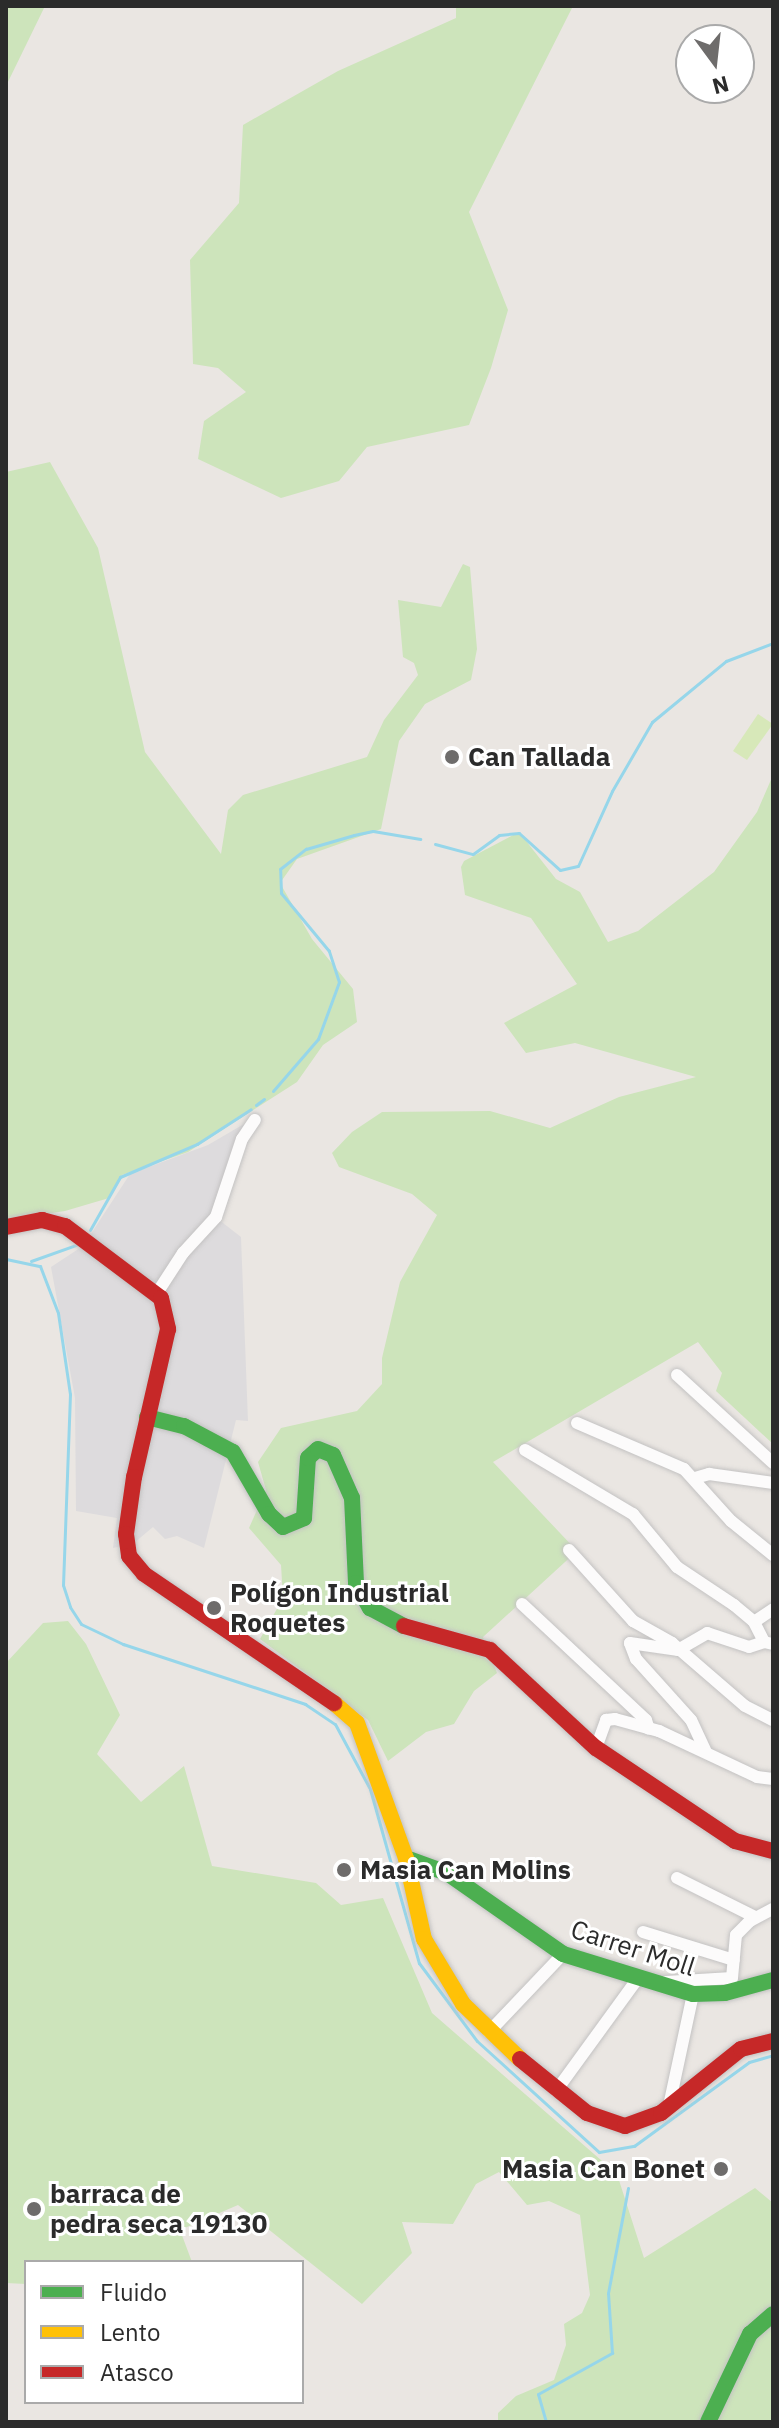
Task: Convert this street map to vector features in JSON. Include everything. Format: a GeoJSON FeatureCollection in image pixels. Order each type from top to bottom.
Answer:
{"type":"FeatureCollection","features":[{"type":"Feature","properties":{"kind":"street"},"geometry":{"type":"LineString","coordinates":[[157,1293],[183,1253],[216,1217],[242,1139],[255,1120]]}},
{"type":"Feature","properties":{"kind":"street"},"geometry":{"type":"LineString","coordinates":[[6,1227],[50,1221],[73,1230],[157,1293],[168,1329],[127,1518],[129,1556],[144,1574],[337,1704],[361,1729],[406,1858],[432,1955],[463,2004],[489,2032],[556,2091],[619,2126],[640,2124],[669,2106],[731,2055],[772,2040]]}},
{"type":"Feature","properties":{"kind":"street"},"geometry":{"type":"LineString","coordinates":[[677,1375],[773,1463]]}},
{"type":"Feature","properties":{"kind":"street"},"geometry":{"type":"LineString","coordinates":[[147,1417],[184,1426],[233,1452],[269,1514],[283,1527],[304,1518],[303,1472],[310,1455],[321,1449],[333,1455],[352,1498],[355,1575],[366,1603],[395,1623],[494,1653],[596,1748],[735,1841],[773,1851]]}},
{"type":"Feature","properties":{"kind":"street"},"geometry":{"type":"LineString","coordinates":[[577,1423],[674,1463],[695,1478],[726,1516],[773,1555]]}},
{"type":"Feature","properties":{"kind":"street"},"geometry":{"type":"LineString","coordinates":[[525,1450],[633,1514],[677,1567],[754,1622],[768,1643],[749,1647],[707,1633],[678,1650],[635,1641],[629,1648],[684,1710],[706,1752]]}},
{"type":"Feature","properties":{"kind":"street"},"geometry":{"type":"LineString","coordinates":[[695,1478],[709,1474],[773,1483]]}},
{"type":"Feature","properties":{"kind":"street"},"geometry":{"type":"LineString","coordinates":[[569,1550],[633,1621],[678,1650],[745,1706],[773,1720]]}},
{"type":"Feature","properties":{"kind":"street"},"geometry":{"type":"LineString","coordinates":[[522,1604],[635,1709],[649,1729]]}},
{"type":"Feature","properties":{"kind":"street"},"geometry":{"type":"LineString","coordinates":[[754,1622],[773,1609]]}},
{"type":"Feature","properties":{"kind":"street"},"geometry":{"type":"LineString","coordinates":[[596,1748],[610,1718],[649,1729],[773,1779]]}},
{"type":"Feature","properties":{"kind":"street","name":"Carrer Moll"},"geometry":{"type":"LineString","coordinates":[[406,1858],[447,1873],[563,1954],[693,1994],[725,1993],[773,1980]]}},
{"type":"Feature","properties":{"kind":"street"},"geometry":{"type":"LineString","coordinates":[[677,1878],[755,1917]]}},
{"type":"Feature","properties":{"kind":"street"},"geometry":{"type":"LineString","coordinates":[[556,2091],[646,1980],[726,1981],[735,1974],[736,1935],[755,1917],[773,1909]]}},
{"type":"Feature","properties":{"kind":"street"},"geometry":{"type":"LineString","coordinates":[[643,1932],[734,1960]]}},
{"type":"Feature","properties":{"kind":"street"},"geometry":{"type":"LineString","coordinates":[[489,2032],[563,1954]]}},
{"type":"Feature","properties":{"kind":"street"},"geometry":{"type":"LineString","coordinates":[[669,2106],[693,1994]]}},
{"type":"Feature","properties":{"kind":"street"},"geometry":{"type":"LineString","coordinates":[[708,2422],[753,2329],[773,2314]]}},
{"type":"Feature","properties":{"kind":"shaded area"},"geometry":{"type":"Polygon","coordinates":[[[244,1124],[214,1216],[241,1237],[248,1421],[236,1420],[204,1548],[177,1536],[165,1539],[153,1527],[134,1543],[113,1548],[117,1518],[76,1511],[75,1398],[51,1267],[83,1246],[130,1174],[208,1145],[244,1124]]]}},
{"type":"Feature","properties":{"kind":"green space"},"geometry":{"type":"Polygon","coordinates":[[[6,6],[45,6],[6,86],[6,6]]]}},
{"type":"Feature","properties":{"kind":"green space"},"geometry":{"type":"Polygon","coordinates":[[[456,6],[573,6],[469,212],[508,310],[491,368],[469,425],[367,447],[339,481],[281,498],[198,459],[204,421],[246,392],[218,368],[193,364],[190,260],[239,203],[243,125],[338,71],[456,18],[456,6]]]}},
{"type":"Feature","properties":{"kind":"green space"},"geometry":{"type":"Polygon","coordinates":[[[50,462],[98,548],[145,752],[221,854],[228,810],[243,795],[367,757],[384,720],[418,675],[414,663],[403,657],[398,600],[441,607],[463,564],[470,567],[477,649],[471,680],[425,704],[399,741],[381,829],[297,859],[280,883],[312,939],[353,989],[357,1022],[323,1045],[297,1082],[188,1152],[122,1175],[109,1198],[65,1211],[6,1220],[6,472],[50,462]]]}},
{"type":"Feature","properties":{"kind":"green space"},"geometry":{"type":"Polygon","coordinates":[[[758,714],[773,724],[747,760],[733,751],[758,714]]]}},
{"type":"Feature","properties":{"kind":"green space"},"geometry":{"type":"Polygon","coordinates":[[[773,775],[773,1444],[716,1391],[722,1373],[698,1342],[493,1462],[577,1551],[483,1637],[497,1673],[474,1691],[454,1724],[426,1732],[388,1761],[368,1720],[260,1639],[283,1598],[281,1565],[249,1528],[266,1490],[258,1462],[281,1428],[357,1411],[382,1384],[382,1358],[400,1282],[437,1215],[412,1194],[339,1167],[332,1153],[352,1132],[382,1112],[490,1111],[550,1128],[619,1097],[696,1077],[575,1043],[526,1053],[504,1023],[577,984],[531,918],[465,895],[461,867],[464,861],[519,832],[556,879],[580,892],[608,942],[638,931],[714,872],[757,812],[773,775]]]}},
{"type":"Feature","properties":{"kind":"green space"},"geometry":{"type":"Polygon","coordinates":[[[68,1621],[86,1644],[120,1715],[97,1754],[141,1802],[184,1766],[212,1866],[316,1883],[341,1905],[383,1898],[432,2013],[617,2174],[644,2258],[755,2188],[773,2203],[773,2422],[498,2422],[498,2413],[516,2396],[554,2380],[566,2345],[564,2324],[582,2313],[590,2295],[580,2215],[549,2201],[527,2205],[499,2172],[476,2184],[453,2224],[402,2222],[412,2253],[362,2304],[238,2205],[180,2230],[191,2260],[24,2260],[24,2284],[6,2283],[6,1663],[43,1623],[68,1621]]]}},
{"type":"Feature","properties":{"kind":"waterway"},"geometry":{"type":"LineString","coordinates":[[435,844],[473,854],[499,835],[519,833],[560,870],[578,866],[612,791],[652,722],[726,661],[773,643]]}},
{"type":"Feature","properties":{"kind":"waterway"},"geometry":{"type":"LineString","coordinates":[[273,1091],[318,1039],[339,982],[329,951],[281,893],[280,869],[306,849],[354,835],[373,831],[420,839]]}},
{"type":"Feature","properties":{"kind":"waterway"},"geometry":{"type":"LineString","coordinates":[[256,1105],[264,1099]]}},
{"type":"Feature","properties":{"kind":"waterway"},"geometry":{"type":"LineString","coordinates":[[90,1230],[120,1177],[197,1144],[251,1109]]}},
{"type":"Feature","properties":{"kind":"waterway"},"geometry":{"type":"LineString","coordinates":[[31,1261],[76,1245]]}},
{"type":"Feature","properties":{"kind":"waterway"},"geometry":{"type":"LineString","coordinates":[[6,1259],[40,1266],[58,1313],[70,1394],[63,1585],[70,1607],[81,1624],[123,1644],[305,1704],[335,1724],[370,1789],[419,1963],[477,2041],[599,2152],[634,2146],[749,2062],[773,2055]]}},
{"type":"Feature","properties":{"kind":"waterway"},"geometry":{"type":"LineString","coordinates":[[546,2422],[538,2394],[612,2353],[608,2293],[628,2188]]}},
{"type":"Feature","properties":{"kind":"traffic: fast"},"geometry":{"type":"LineString","coordinates":[[147,1417],[184,1426],[233,1452],[269,1514],[283,1527],[304,1518],[308,1458],[318,1449],[333,1455],[352,1498],[356,1583],[370,1608],[404,1626]]}},
{"type":"Feature","properties":{"kind":"traffic: fast"},"geometry":{"type":"LineString","coordinates":[[406,1858],[447,1873],[563,1954],[693,1994],[725,1993],[773,1980]]}},
{"type":"Feature","properties":{"kind":"traffic: fast"},"geometry":{"type":"LineString","coordinates":[[708,2422],[750,2334],[773,2314]]}},
{"type":"Feature","properties":{"kind":"traffic: slow"},"geometry":{"type":"LineString","coordinates":[[334,1703],[357,1723],[406,1858],[424,1939],[463,2004],[520,2059]]}},
{"type":"Feature","properties":{"kind":"traffic: jam"},"geometry":{"type":"LineString","coordinates":[[6,1227],[42,1220],[65,1226],[161,1298],[168,1329],[134,1477],[126,1534],[129,1556],[144,1574],[334,1703]]}},
{"type":"Feature","properties":{"kind":"traffic: jam"},"geometry":{"type":"LineString","coordinates":[[404,1626],[490,1650],[596,1748],[735,1841],[773,1851]]}},
{"type":"Feature","properties":{"kind":"traffic: jam"},"geometry":{"type":"LineString","coordinates":[[520,2059],[587,2113],[625,2126],[661,2113],[741,2049],[773,2041]]}},
{"type":"Feature","properties":{"kind":"place","name":"Can Tallada"},"geometry":{"type":"Point","coordinates":[452,757]}},
{"type":"Feature","properties":{"kind":"place","name":"Polígon Industrial Roquetes"},"geometry":{"type":"Point","coordinates":[214,1608]}},
{"type":"Feature","properties":{"kind":"place","name":"Masia Can Molins"},"geometry":{"type":"Point","coordinates":[344,1870]}},
{"type":"Feature","properties":{"kind":"place","name":"Masia Can Bonet"},"geometry":{"type":"Point","coordinates":[721,2169]}},
{"type":"Feature","properties":{"kind":"place","name":"barraca de pedra seca 19130"},"geometry":{"type":"Point","coordinates":[34,2209]}}]}
